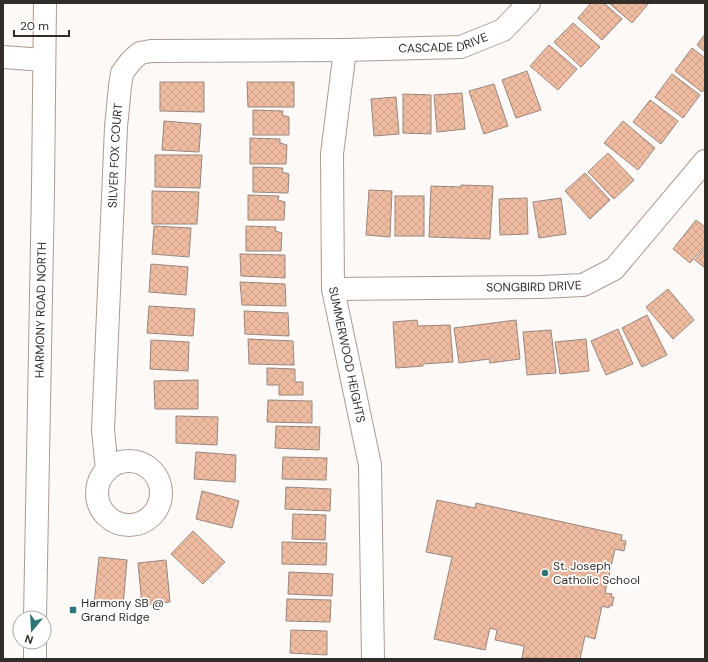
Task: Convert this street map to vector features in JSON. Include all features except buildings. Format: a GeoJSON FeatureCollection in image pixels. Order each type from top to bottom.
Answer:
{"type":"FeatureCollection","features":[{"type":"Feature","properties":{"kind":"street","name":"HARMONY ROAD NORTH"},"geometry":{"type":"LineString","coordinates":[[35,610],[45,3]]}},
{"type":"Feature","properties":{"kind":"street","name":"CASCADE DRIVE"},"geometry":{"type":"LineString","coordinates":[[345,50],[461,47],[503,30],[529,3]]}},
{"type":"Feature","properties":{"kind":"street","name":"SUMMERWOOD HEIGHTS"},"geometry":{"type":"LineString","coordinates":[[345,50],[332,154],[334,289],[370,465],[373,659]]}},
{"type":"Feature","properties":{"kind":"street","name":"SILVER FOX COURT"},"geometry":{"type":"LineString","coordinates":[[107,470],[103,430],[116,127],[122,73],[131,61],[140,53],[150,51],[345,50]]}},
{"type":"Feature","properties":{"kind":"street"},"geometry":{"type":"LineString","coordinates":[[3,57],[44,60]]}},
{"type":"Feature","properties":{"kind":"street","name":"SONGBIRD DRIVE"},"geometry":{"type":"LineString","coordinates":[[334,289],[541,287],[583,285],[614,269],[704,165]]}},
{"type":"Feature","properties":{"kind":"place","name":"St. Joseph Catholic School"},"geometry":{"type":"Point","coordinates":[545,573]}},
{"type":"Feature","properties":{"kind":"place","name":"Harmony SB @ Grand Ridge"},"geometry":{"type":"Point","coordinates":[73,610]}}]}
